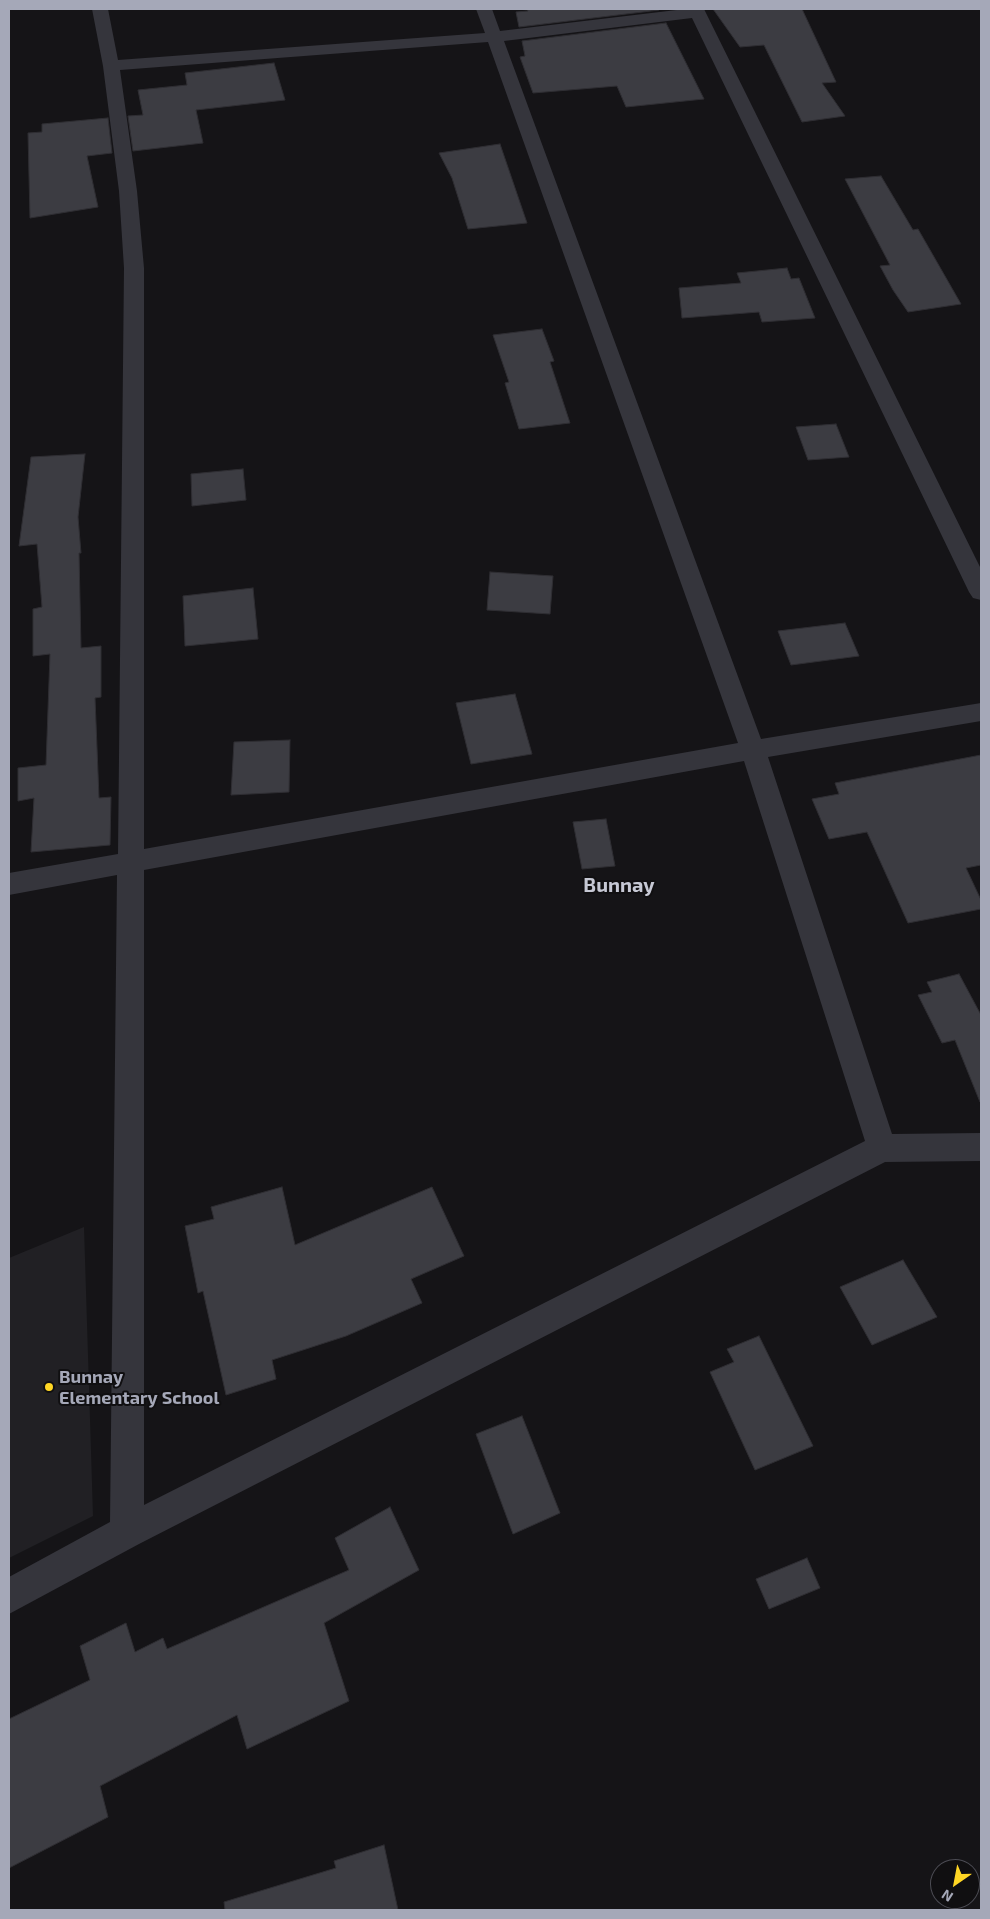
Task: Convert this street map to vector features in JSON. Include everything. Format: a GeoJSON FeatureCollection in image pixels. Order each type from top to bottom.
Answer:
{"type":"FeatureCollection","features":[{"type":"Feature","properties":{"kind":"street"},"geometry":{"type":"LineString","coordinates":[[100,9],[111,66],[128,190],[134,268],[127,1532]]}},
{"type":"Feature","properties":{"kind":"street"},"geometry":{"type":"LineString","coordinates":[[484,9],[753,750],[882,1148]]}},
{"type":"Feature","properties":{"kind":"street"},"geometry":{"type":"LineString","coordinates":[[111,66],[495,37],[697,11],[981,592]]}},
{"type":"Feature","properties":{"kind":"street"},"geometry":{"type":"LineString","coordinates":[[9,884],[753,750],[981,712]]}},
{"type":"Feature","properties":{"kind":"street"},"geometry":{"type":"LineString","coordinates":[[9,1596],[127,1532],[882,1148],[981,1147]]}},
{"type":"Feature","properties":{"kind":"shaded area","name":"Bunnay Elementary School"},"geometry":{"type":"Polygon","coordinates":[[[84,1227],[93,1516],[9,1558],[9,1258],[84,1227]]]}},
{"type":"Feature","properties":{"kind":"building"},"geometry":{"type":"Polygon","coordinates":[[[527,9],[659,10],[519,27],[516,12],[528,11],[527,9]]]}},
{"type":"Feature","properties":{"kind":"building"},"geometry":{"type":"Polygon","coordinates":[[[713,9],[802,9],[836,82],[822,83],[845,116],[802,122],[764,45],[740,47],[713,9]]]}},
{"type":"Feature","properties":{"kind":"building"},"geometry":{"type":"Polygon","coordinates":[[[666,23],[704,99],[626,107],[617,86],[533,93],[520,57],[525,56],[522,41],[666,23]]]}},
{"type":"Feature","properties":{"kind":"building"},"geometry":{"type":"Polygon","coordinates":[[[274,63],[285,100],[196,110],[203,143],[133,151],[128,116],[143,115],[138,90],[187,85],[185,73],[274,63]]]}},
{"type":"Feature","properties":{"kind":"building"},"geometry":{"type":"Polygon","coordinates":[[[108,118],[112,153],[87,156],[98,207],[30,218],[28,133],[42,132],[42,124],[108,118]]]}},
{"type":"Feature","properties":{"kind":"building"},"geometry":{"type":"Polygon","coordinates":[[[500,144],[527,223],[468,229],[452,178],[439,153],[500,144]]]}},
{"type":"Feature","properties":{"kind":"building"},"geometry":{"type":"Polygon","coordinates":[[[881,176],[913,230],[918,229],[961,304],[908,312],[893,290],[880,266],[890,265],[845,179],[881,176]]]}},
{"type":"Feature","properties":{"kind":"building"},"geometry":{"type":"Polygon","coordinates":[[[787,268],[791,279],[799,278],[815,318],[762,322],[759,312],[682,318],[679,288],[741,283],[737,273],[787,268]]]}},
{"type":"Feature","properties":{"kind":"building"},"geometry":{"type":"Polygon","coordinates":[[[542,329],[554,361],[550,362],[570,423],[519,429],[505,383],[509,382],[493,335],[542,329]]]}},
{"type":"Feature","properties":{"kind":"building"},"geometry":{"type":"Polygon","coordinates":[[[836,424],[849,457],[808,460],[796,427],[836,424]]]}},
{"type":"Feature","properties":{"kind":"building"},"geometry":{"type":"Polygon","coordinates":[[[85,454],[78,517],[81,553],[79,553],[81,648],[101,646],[101,697],[95,698],[99,798],[111,797],[110,845],[31,852],[34,798],[18,801],[18,768],[46,765],[50,654],[33,656],[33,609],[42,607],[37,544],[19,546],[31,457],[85,454]]]}},
{"type":"Feature","properties":{"kind":"building"},"geometry":{"type":"Polygon","coordinates":[[[243,469],[246,500],[192,506],[191,474],[243,469]]]}},
{"type":"Feature","properties":{"kind":"building"},"geometry":{"type":"Polygon","coordinates":[[[490,572],[553,576],[550,614],[487,610],[490,572]]]}},
{"type":"Feature","properties":{"kind":"building"},"geometry":{"type":"Polygon","coordinates":[[[253,588],[258,639],[185,646],[183,596],[253,588]]]}},
{"type":"Feature","properties":{"kind":"building"},"geometry":{"type":"Polygon","coordinates":[[[845,623],[859,656],[791,665],[778,631],[845,623]]]}},
{"type":"Feature","properties":{"kind":"building"},"geometry":{"type":"Polygon","coordinates":[[[515,694],[532,754],[471,764],[456,703],[515,694]]]}},
{"type":"Feature","properties":{"kind":"building"},"geometry":{"type":"Polygon","coordinates":[[[290,740],[289,792],[231,795],[234,742],[290,740]]]}},
{"type":"Feature","properties":{"kind":"building"},"geometry":{"type":"Polygon","coordinates":[[[981,755],[981,865],[966,868],[981,900],[981,909],[908,923],[867,832],[829,839],[812,799],[839,794],[835,783],[981,755]]]}},
{"type":"Feature","properties":{"kind":"building"},"geometry":{"type":"Polygon","coordinates":[[[606,819],[615,866],[582,869],[573,822],[606,819]]]}},
{"type":"Feature","properties":{"kind":"building"},"geometry":{"type":"Polygon","coordinates":[[[959,974],[981,1015],[981,1102],[955,1040],[942,1043],[918,995],[932,992],[927,982],[959,974]]]}},
{"type":"Feature","properties":{"kind":"building"},"geometry":{"type":"Polygon","coordinates":[[[282,1187],[295,1245],[432,1187],[464,1256],[411,1279],[422,1303],[346,1336],[272,1360],[276,1379],[226,1395],[203,1291],[198,1293],[185,1226],[214,1219],[211,1207],[282,1187]]]}},
{"type":"Feature","properties":{"kind":"building"},"geometry":{"type":"Polygon","coordinates":[[[903,1260],[937,1317],[872,1345],[840,1287],[903,1260]]]}},
{"type":"Feature","properties":{"kind":"building"},"geometry":{"type":"Polygon","coordinates":[[[759,1336],[813,1446],[755,1470],[710,1372],[734,1362],[727,1349],[759,1336]]]}},
{"type":"Feature","properties":{"kind":"building"},"geometry":{"type":"Polygon","coordinates":[[[522,1416],[560,1513],[513,1534],[476,1434],[522,1416]]]}},
{"type":"Feature","properties":{"kind":"building"},"geometry":{"type":"Polygon","coordinates":[[[390,1507],[419,1570],[324,1623],[349,1701],[247,1749],[237,1715],[100,1786],[108,1817],[9,1868],[9,1719],[90,1680],[80,1646],[126,1623],[135,1652],[163,1638],[167,1649],[349,1570],[335,1538],[390,1507]]]}},
{"type":"Feature","properties":{"kind":"building"},"geometry":{"type":"Polygon","coordinates":[[[807,1558],[820,1588],[769,1609],[756,1579],[807,1558]]]}},
{"type":"Feature","properties":{"kind":"building"},"geometry":{"type":"Polygon","coordinates":[[[384,1845],[398,1910],[225,1910],[224,1902],[336,1868],[334,1861],[384,1845]]]}},
{"type":"Feature","properties":{"kind":"place","name":"Bunnay Elementary School"},"geometry":{"type":"Point","coordinates":[49,1387]}},
{"type":"Feature","properties":{"kind":"district","name":"Bunnay"},"geometry":{"type":"Point","coordinates":[619,885]}}]}
